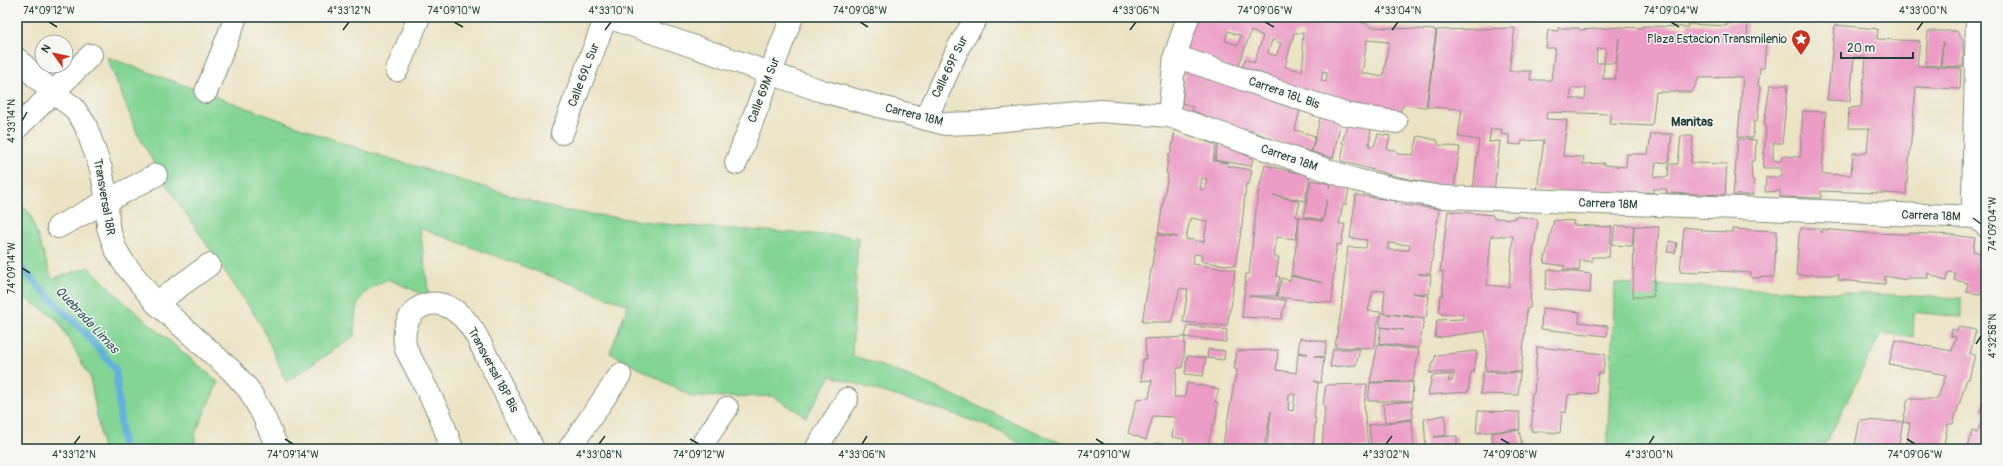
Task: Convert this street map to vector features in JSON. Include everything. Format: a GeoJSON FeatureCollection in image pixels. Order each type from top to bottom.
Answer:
{"type":"FeatureCollection","features":[{"type":"Feature","properties":{"kind":"street"},"geometry":{"type":"LineString","coordinates":[[206,92],[236,17]]}},
{"type":"Feature","properties":{"kind":"street"},"geometry":{"type":"LineString","coordinates":[[398,70],[419,17]]}},
{"type":"Feature","properties":{"kind":"street","name":"Carrera 18M"},"geometry":{"type":"LineString","coordinates":[[607,17],[822,91],[945,124],[1100,111],[1170,116],[1356,180],[1394,189],[1442,197],[1982,221]]}},
{"type":"Feature","properties":{"kind":"street","name":"Calle 69L Sur"},"geometry":{"type":"LineString","coordinates":[[562,133],[607,17]]}},
{"type":"Feature","properties":{"kind":"street","name":"Calle 69M Sur"},"geometry":{"type":"LineString","coordinates":[[736,163],[792,17]]}},
{"type":"Feature","properties":{"kind":"street","name":"Calle 69P Sur"},"geometry":{"type":"LineString","coordinates":[[926,119],[959,46],[977,17]]}},
{"type":"Feature","properties":{"kind":"street"},"geometry":{"type":"LineString","coordinates":[[1170,116],[1175,56],[1188,17]]}},
{"type":"Feature","properties":{"kind":"street"},"geometry":{"type":"LineString","coordinates":[[1977,17],[1972,183],[1973,201],[1982,221]]}},
{"type":"Feature","properties":{"kind":"street"},"geometry":{"type":"LineString","coordinates":[[17,128],[91,55]]}},
{"type":"Feature","properties":{"kind":"street","name":"Carrera 18L Bis"},"geometry":{"type":"LineString","coordinates":[[1175,56],[1345,114],[1396,122]]}},
{"type":"Feature","properties":{"kind":"street","name":"Transversal 18R"},"geometry":{"type":"LineString","coordinates":[[17,59],[52,92],[73,107],[85,124],[101,169],[107,201],[108,227],[115,248],[156,303],[232,371],[249,390],[263,415],[278,449]]}},
{"type":"Feature","properties":{"kind":"street"},"geometry":{"type":"LineString","coordinates":[[58,227],[156,175]]}},
{"type":"Feature","properties":{"kind":"street"},"geometry":{"type":"LineString","coordinates":[[156,303],[209,265]]}},
{"type":"Feature","properties":{"kind":"street","name":"Transversal 18P Bis"},"geometry":{"type":"LineString","coordinates":[[452,449],[440,415],[406,349],[404,341],[408,321],[417,308],[429,303],[449,306],[467,322],[534,449]]}},
{"type":"Feature","properties":{"kind":"street"},"geometry":{"type":"LineString","coordinates":[[569,449],[620,375]]}},
{"type":"Feature","properties":{"kind":"street"},"geometry":{"type":"LineString","coordinates":[[816,449],[847,399]]}},
{"type":"Feature","properties":{"kind":"street"},"geometry":{"type":"LineString","coordinates":[[699,449],[727,408]]}},
{"type":"Feature","properties":{"kind":"green space"},"geometry":{"type":"Polygon","coordinates":[[[107,57],[365,151],[560,210],[672,225],[858,237],[852,355],[919,380],[1051,439],[1082,449],[1027,449],[1001,431],[948,412],[831,376],[806,417],[773,396],[693,397],[610,353],[628,305],[420,228],[429,297],[388,279],[378,284],[364,294],[360,300],[355,315],[355,335],[286,382],[262,326],[167,186],[137,133],[107,57]]]}},
{"type":"Feature","properties":{"kind":"green space"},"geometry":{"type":"Polygon","coordinates":[[[17,202],[30,213],[52,279],[89,267],[125,303],[218,382],[195,434],[195,449],[103,449],[90,377],[57,319],[17,293],[17,202]]]}},
{"type":"Feature","properties":{"kind":"green space"},"geometry":{"type":"Polygon","coordinates":[[[1615,283],[1961,298],[1961,317],[1914,312],[1913,337],[1881,333],[1826,443],[1807,445],[1805,449],[1607,449],[1615,283]]]}},
{"type":"Feature","properties":{"kind":"building"},"geometry":{"type":"Polygon","coordinates":[[[1192,17],[1347,17],[1367,24],[1370,27],[1436,30],[1426,107],[1403,105],[1399,114],[1378,114],[1240,72],[1245,59],[1254,63],[1263,36],[1251,31],[1237,71],[1180,53],[1192,17]],[[1228,31],[1225,41],[1238,45],[1241,36],[1228,31]],[[1294,33],[1285,67],[1302,71],[1304,51],[1302,48],[1303,33],[1294,33]],[[1272,40],[1268,53],[1276,56],[1281,43],[1272,40]],[[1367,40],[1362,73],[1383,77],[1389,42],[1367,40]],[[1323,71],[1321,81],[1326,82],[1327,72],[1323,71]]]}},
{"type":"Feature","properties":{"kind":"building"},"geometry":{"type":"Polygon","coordinates":[[[1727,23],[1748,24],[1747,40],[1766,43],[1764,68],[1760,68],[1758,86],[1761,87],[1757,122],[1754,121],[1753,138],[1738,137],[1743,77],[1699,78],[1692,92],[1656,92],[1652,126],[1609,124],[1611,114],[1547,112],[1546,119],[1567,120],[1563,156],[1584,157],[1583,164],[1605,163],[1604,165],[1626,167],[1627,154],[1648,154],[1651,134],[1672,134],[1669,162],[1656,163],[1654,177],[1668,177],[1669,164],[1678,164],[1681,136],[1693,136],[1691,163],[1727,164],[1725,195],[1666,193],[1667,189],[1653,189],[1653,193],[1645,192],[1644,195],[1537,190],[1544,140],[1522,141],[1521,145],[1509,144],[1509,135],[1501,134],[1502,129],[1491,129],[1489,142],[1500,141],[1494,191],[1473,188],[1479,140],[1458,137],[1462,109],[1427,107],[1437,30],[1515,28],[1509,71],[1531,71],[1530,80],[1551,80],[1555,48],[1546,48],[1548,30],[1558,31],[1558,28],[1579,28],[1579,30],[1622,27],[1642,28],[1642,26],[1688,27],[1688,24],[1727,26],[1727,23]],[[1619,38],[1616,63],[1604,63],[1603,79],[1615,79],[1619,38]],[[1606,48],[1597,49],[1596,63],[1604,63],[1606,48]],[[1572,88],[1570,99],[1585,99],[1586,88],[1572,88]]]}},
{"type":"Feature","properties":{"kind":"building"},"geometry":{"type":"Polygon","coordinates":[[[1835,25],[1878,29],[1877,39],[1920,41],[1917,66],[1961,68],[1960,89],[1916,87],[1906,194],[1821,191],[1821,198],[1780,197],[1780,191],[1765,192],[1766,177],[1781,177],[1781,168],[1763,168],[1766,125],[1764,125],[1770,85],[1788,85],[1782,143],[1773,143],[1773,161],[1781,161],[1782,156],[1800,157],[1803,111],[1826,112],[1822,174],[1851,175],[1853,153],[1867,153],[1869,128],[1848,128],[1849,108],[1861,107],[1866,57],[1854,56],[1850,101],[1827,100],[1835,25]]]}},
{"type":"Feature","properties":{"kind":"building"},"geometry":{"type":"Polygon","coordinates":[[[1928,31],[1957,31],[1963,40],[1963,67],[1941,66],[1943,42],[1940,66],[1925,65],[1928,31]]]}},
{"type":"Feature","properties":{"kind":"building"},"geometry":{"type":"Polygon","coordinates":[[[1178,62],[1301,104],[1295,130],[1315,136],[1311,152],[1271,140],[1272,139],[1251,131],[1230,127],[1191,110],[1193,107],[1182,103],[1185,74],[1176,71],[1178,62]]]}},
{"type":"Feature","properties":{"kind":"building"},"geometry":{"type":"Polygon","coordinates":[[[1322,110],[1342,116],[1333,158],[1312,152],[1322,110]]]}},
{"type":"Feature","properties":{"kind":"building"},"geometry":{"type":"Polygon","coordinates":[[[1349,119],[1371,129],[1369,146],[1374,146],[1378,134],[1390,136],[1387,149],[1396,150],[1397,154],[1413,155],[1418,136],[1437,140],[1439,145],[1460,147],[1454,188],[1395,176],[1341,161],[1344,144],[1342,143],[1349,119]]]}},
{"type":"Feature","properties":{"kind":"building"},"geometry":{"type":"Polygon","coordinates":[[[1175,130],[1216,145],[1213,161],[1228,163],[1228,166],[1252,170],[1249,184],[1246,184],[1242,226],[1235,266],[1203,262],[1201,260],[1202,255],[1194,254],[1192,264],[1235,270],[1231,308],[1227,326],[1183,322],[1188,289],[1180,288],[1171,322],[1142,322],[1157,235],[1178,237],[1158,233],[1168,174],[1166,173],[1169,153],[1171,153],[1175,130]],[[1202,178],[1200,189],[1205,190],[1207,179],[1202,178]],[[1190,218],[1186,239],[1204,242],[1207,221],[1190,218]]]}},
{"type":"Feature","properties":{"kind":"building"},"geometry":{"type":"Polygon","coordinates":[[[1738,139],[1756,140],[1755,161],[1751,161],[1752,181],[1754,180],[1753,195],[1733,195],[1738,139]]]}},
{"type":"Feature","properties":{"kind":"building"},"geometry":{"type":"Polygon","coordinates":[[[1218,145],[1229,146],[1253,159],[1251,166],[1215,160],[1218,145]]]}},
{"type":"Feature","properties":{"kind":"building"},"geometry":{"type":"Polygon","coordinates":[[[1265,165],[1310,176],[1305,201],[1273,195],[1300,202],[1296,217],[1299,217],[1296,239],[1277,237],[1274,257],[1279,257],[1276,276],[1280,277],[1276,296],[1249,296],[1286,300],[1281,319],[1242,317],[1246,274],[1249,274],[1258,192],[1265,165]]]}},
{"type":"Feature","properties":{"kind":"building"},"geometry":{"type":"Polygon","coordinates":[[[1311,180],[1349,188],[1346,205],[1343,204],[1339,224],[1345,224],[1341,245],[1337,244],[1332,285],[1332,303],[1277,297],[1282,278],[1290,281],[1291,276],[1323,283],[1291,275],[1298,235],[1299,217],[1323,221],[1327,199],[1323,220],[1304,217],[1311,180]]]}},
{"type":"Feature","properties":{"kind":"building"},"geometry":{"type":"Polygon","coordinates":[[[1356,195],[1396,201],[1395,204],[1439,209],[1430,274],[1418,274],[1431,275],[1429,294],[1412,293],[1429,296],[1426,318],[1383,313],[1385,290],[1373,291],[1368,311],[1381,312],[1377,327],[1375,348],[1335,347],[1341,311],[1348,247],[1366,248],[1367,240],[1350,238],[1356,195]],[[1388,243],[1388,250],[1409,250],[1410,245],[1388,243]]]}},
{"type":"Feature","properties":{"kind":"building"},"geometry":{"type":"Polygon","coordinates":[[[1448,211],[1493,215],[1493,218],[1515,219],[1515,216],[1537,219],[1538,222],[1532,260],[1530,308],[1527,309],[1521,372],[1485,370],[1487,350],[1485,331],[1435,338],[1437,320],[1463,319],[1463,314],[1441,314],[1439,310],[1440,295],[1443,295],[1443,271],[1440,272],[1448,211]],[[1491,236],[1487,285],[1509,287],[1513,236],[1491,236]]]}},
{"type":"Feature","properties":{"kind":"building"},"geometry":{"type":"Polygon","coordinates":[[[1554,220],[1574,221],[1573,225],[1612,227],[1609,257],[1592,257],[1592,262],[1580,260],[1579,271],[1563,269],[1565,266],[1544,263],[1554,220]]]}},
{"type":"Feature","properties":{"kind":"building"},"geometry":{"type":"Polygon","coordinates":[[[1615,226],[1634,226],[1632,246],[1612,245],[1615,226]]]}},
{"type":"Feature","properties":{"kind":"building"},"geometry":{"type":"Polygon","coordinates":[[[1634,226],[1659,227],[1653,297],[1633,297],[1634,226]]]}},
{"type":"Feature","properties":{"kind":"building"},"geometry":{"type":"Polygon","coordinates":[[[1684,227],[1702,229],[1702,231],[1732,232],[1732,229],[1777,231],[1774,277],[1751,278],[1751,273],[1701,270],[1700,273],[1680,272],[1684,227]]]}},
{"type":"Feature","properties":{"kind":"building"},"geometry":{"type":"Polygon","coordinates":[[[1801,228],[1817,228],[1821,233],[1822,229],[1865,233],[1954,235],[1975,238],[1973,251],[1986,254],[1986,295],[1966,292],[1968,283],[1954,280],[1955,273],[1948,272],[1946,281],[1928,273],[1928,278],[1907,278],[1906,280],[1885,276],[1885,284],[1838,280],[1839,275],[1796,275],[1799,235],[1801,228]]]}},
{"type":"Feature","properties":{"kind":"building"},"geometry":{"type":"Polygon","coordinates":[[[1669,241],[1677,243],[1675,253],[1667,252],[1669,241]]]}},
{"type":"Feature","properties":{"kind":"building"},"geometry":{"type":"Polygon","coordinates":[[[1548,269],[1591,274],[1590,293],[1545,289],[1548,269]]]}},
{"type":"Feature","properties":{"kind":"building"},"geometry":{"type":"Polygon","coordinates":[[[1542,308],[1580,312],[1579,322],[1608,326],[1607,336],[1541,329],[1542,308]]]}},
{"type":"Feature","properties":{"kind":"building"},"geometry":{"type":"Polygon","coordinates":[[[1382,313],[1424,319],[1419,348],[1379,343],[1382,313]]]}},
{"type":"Feature","properties":{"kind":"building"},"geometry":{"type":"Polygon","coordinates":[[[1188,325],[1227,330],[1226,342],[1185,337],[1188,325]]]}},
{"type":"Feature","properties":{"kind":"building"},"geometry":{"type":"Polygon","coordinates":[[[1959,327],[1976,330],[1970,354],[1975,355],[1969,379],[1967,379],[1953,424],[1948,424],[1943,449],[1905,449],[1910,423],[1903,422],[1908,399],[1937,399],[1946,375],[1889,364],[1895,340],[1952,351],[1956,337],[1951,336],[1952,329],[1957,331],[1959,327]]]}},
{"type":"Feature","properties":{"kind":"building"},"geometry":{"type":"Polygon","coordinates":[[[1185,337],[1184,358],[1182,368],[1177,368],[1174,397],[1185,397],[1187,383],[1219,389],[1215,402],[1218,403],[1215,424],[1213,424],[1208,444],[1212,445],[1212,449],[1182,449],[1184,439],[1172,437],[1175,417],[1153,416],[1146,440],[1128,433],[1137,399],[1149,398],[1152,380],[1141,381],[1143,359],[1146,359],[1145,339],[1185,337]]]}},
{"type":"Feature","properties":{"kind":"building"},"geometry":{"type":"Polygon","coordinates":[[[1300,338],[1327,342],[1324,357],[1314,356],[1324,358],[1321,383],[1314,381],[1318,383],[1314,418],[1316,418],[1313,449],[1267,449],[1271,411],[1264,449],[1222,449],[1237,369],[1234,369],[1237,351],[1278,350],[1276,370],[1296,373],[1298,353],[1308,354],[1298,352],[1300,338]],[[1289,394],[1288,410],[1293,411],[1295,394],[1289,394]]]}},
{"type":"Feature","properties":{"kind":"building"},"geometry":{"type":"Polygon","coordinates":[[[1378,344],[1419,350],[1413,381],[1370,382],[1378,344]]]}},
{"type":"Feature","properties":{"kind":"building"},"geometry":{"type":"Polygon","coordinates":[[[1537,347],[1605,354],[1603,373],[1598,373],[1596,393],[1568,395],[1566,413],[1562,412],[1560,433],[1531,431],[1533,410],[1531,412],[1532,393],[1534,394],[1537,347]]]}},
{"type":"Feature","properties":{"kind":"building"},"geometry":{"type":"Polygon","coordinates":[[[1208,349],[1225,351],[1224,360],[1207,358],[1208,349]]]}},
{"type":"Feature","properties":{"kind":"building"},"geometry":{"type":"Polygon","coordinates":[[[1333,349],[1360,349],[1356,365],[1330,367],[1333,349]]]}},
{"type":"Feature","properties":{"kind":"building"},"geometry":{"type":"Polygon","coordinates":[[[1477,351],[1474,372],[1471,372],[1468,392],[1428,395],[1432,376],[1451,374],[1448,381],[1452,381],[1454,372],[1429,373],[1436,355],[1477,351]]]}},
{"type":"Feature","properties":{"kind":"building"},"geometry":{"type":"Polygon","coordinates":[[[1187,356],[1206,358],[1203,376],[1185,374],[1187,356]]]}},
{"type":"Feature","properties":{"kind":"building"},"geometry":{"type":"Polygon","coordinates":[[[1483,372],[1520,373],[1518,395],[1480,394],[1483,372]]]}},
{"type":"Feature","properties":{"kind":"building"},"geometry":{"type":"Polygon","coordinates":[[[1413,382],[1412,401],[1368,401],[1370,383],[1413,382]]]}},
{"type":"Feature","properties":{"kind":"building"},"geometry":{"type":"Polygon","coordinates":[[[1367,384],[1364,406],[1368,447],[1322,449],[1325,406],[1323,405],[1326,385],[1367,384]]]}},
{"type":"Feature","properties":{"kind":"building"},"geometry":{"type":"Polygon","coordinates":[[[1986,394],[1986,449],[1968,449],[1972,431],[1977,433],[1985,413],[1980,412],[1986,394]]]}},
{"type":"Feature","properties":{"kind":"building"},"geometry":{"type":"Polygon","coordinates":[[[1412,401],[1413,419],[1385,422],[1383,404],[1412,401]]]}},
{"type":"Feature","properties":{"kind":"building"},"geometry":{"type":"Polygon","coordinates":[[[1478,411],[1519,412],[1520,429],[1476,433],[1478,411]]]}},
{"type":"Feature","properties":{"kind":"building"},"geometry":{"type":"Polygon","coordinates":[[[1445,415],[1446,435],[1434,437],[1457,436],[1457,449],[1426,449],[1424,419],[1445,415]]]}},
{"type":"Feature","properties":{"kind":"building"},"geometry":{"type":"Polygon","coordinates":[[[1412,420],[1414,449],[1371,449],[1369,425],[1412,420]]]}},
{"type":"Feature","properties":{"kind":"building"},"geometry":{"type":"Polygon","coordinates":[[[1860,420],[1903,422],[1898,448],[1855,446],[1860,420]]]}},
{"type":"Feature","properties":{"kind":"building"},"geometry":{"type":"Polygon","coordinates":[[[1519,430],[1522,446],[1493,449],[1492,433],[1519,430]]]}},
{"type":"Feature","properties":{"kind":"building"},"geometry":{"type":"Polygon","coordinates":[[[1156,443],[1171,449],[1155,449],[1156,443]]]}},
{"type":"Feature","properties":{"kind":"waterway","name":"Quebrada Limas"},"geometry":{"type":"LineString","coordinates":[[17,264],[87,335],[116,370],[123,449]]}},
{"type":"Feature","properties":{"kind":"place","name":"Plaza Estacion Transmilenio"},"geometry":{"type":"Point","coordinates":[1801,56]}},
{"type":"Feature","properties":{"kind":"district","name":"Manitas"},"geometry":{"type":"Point","coordinates":[1692,122]}}]}
